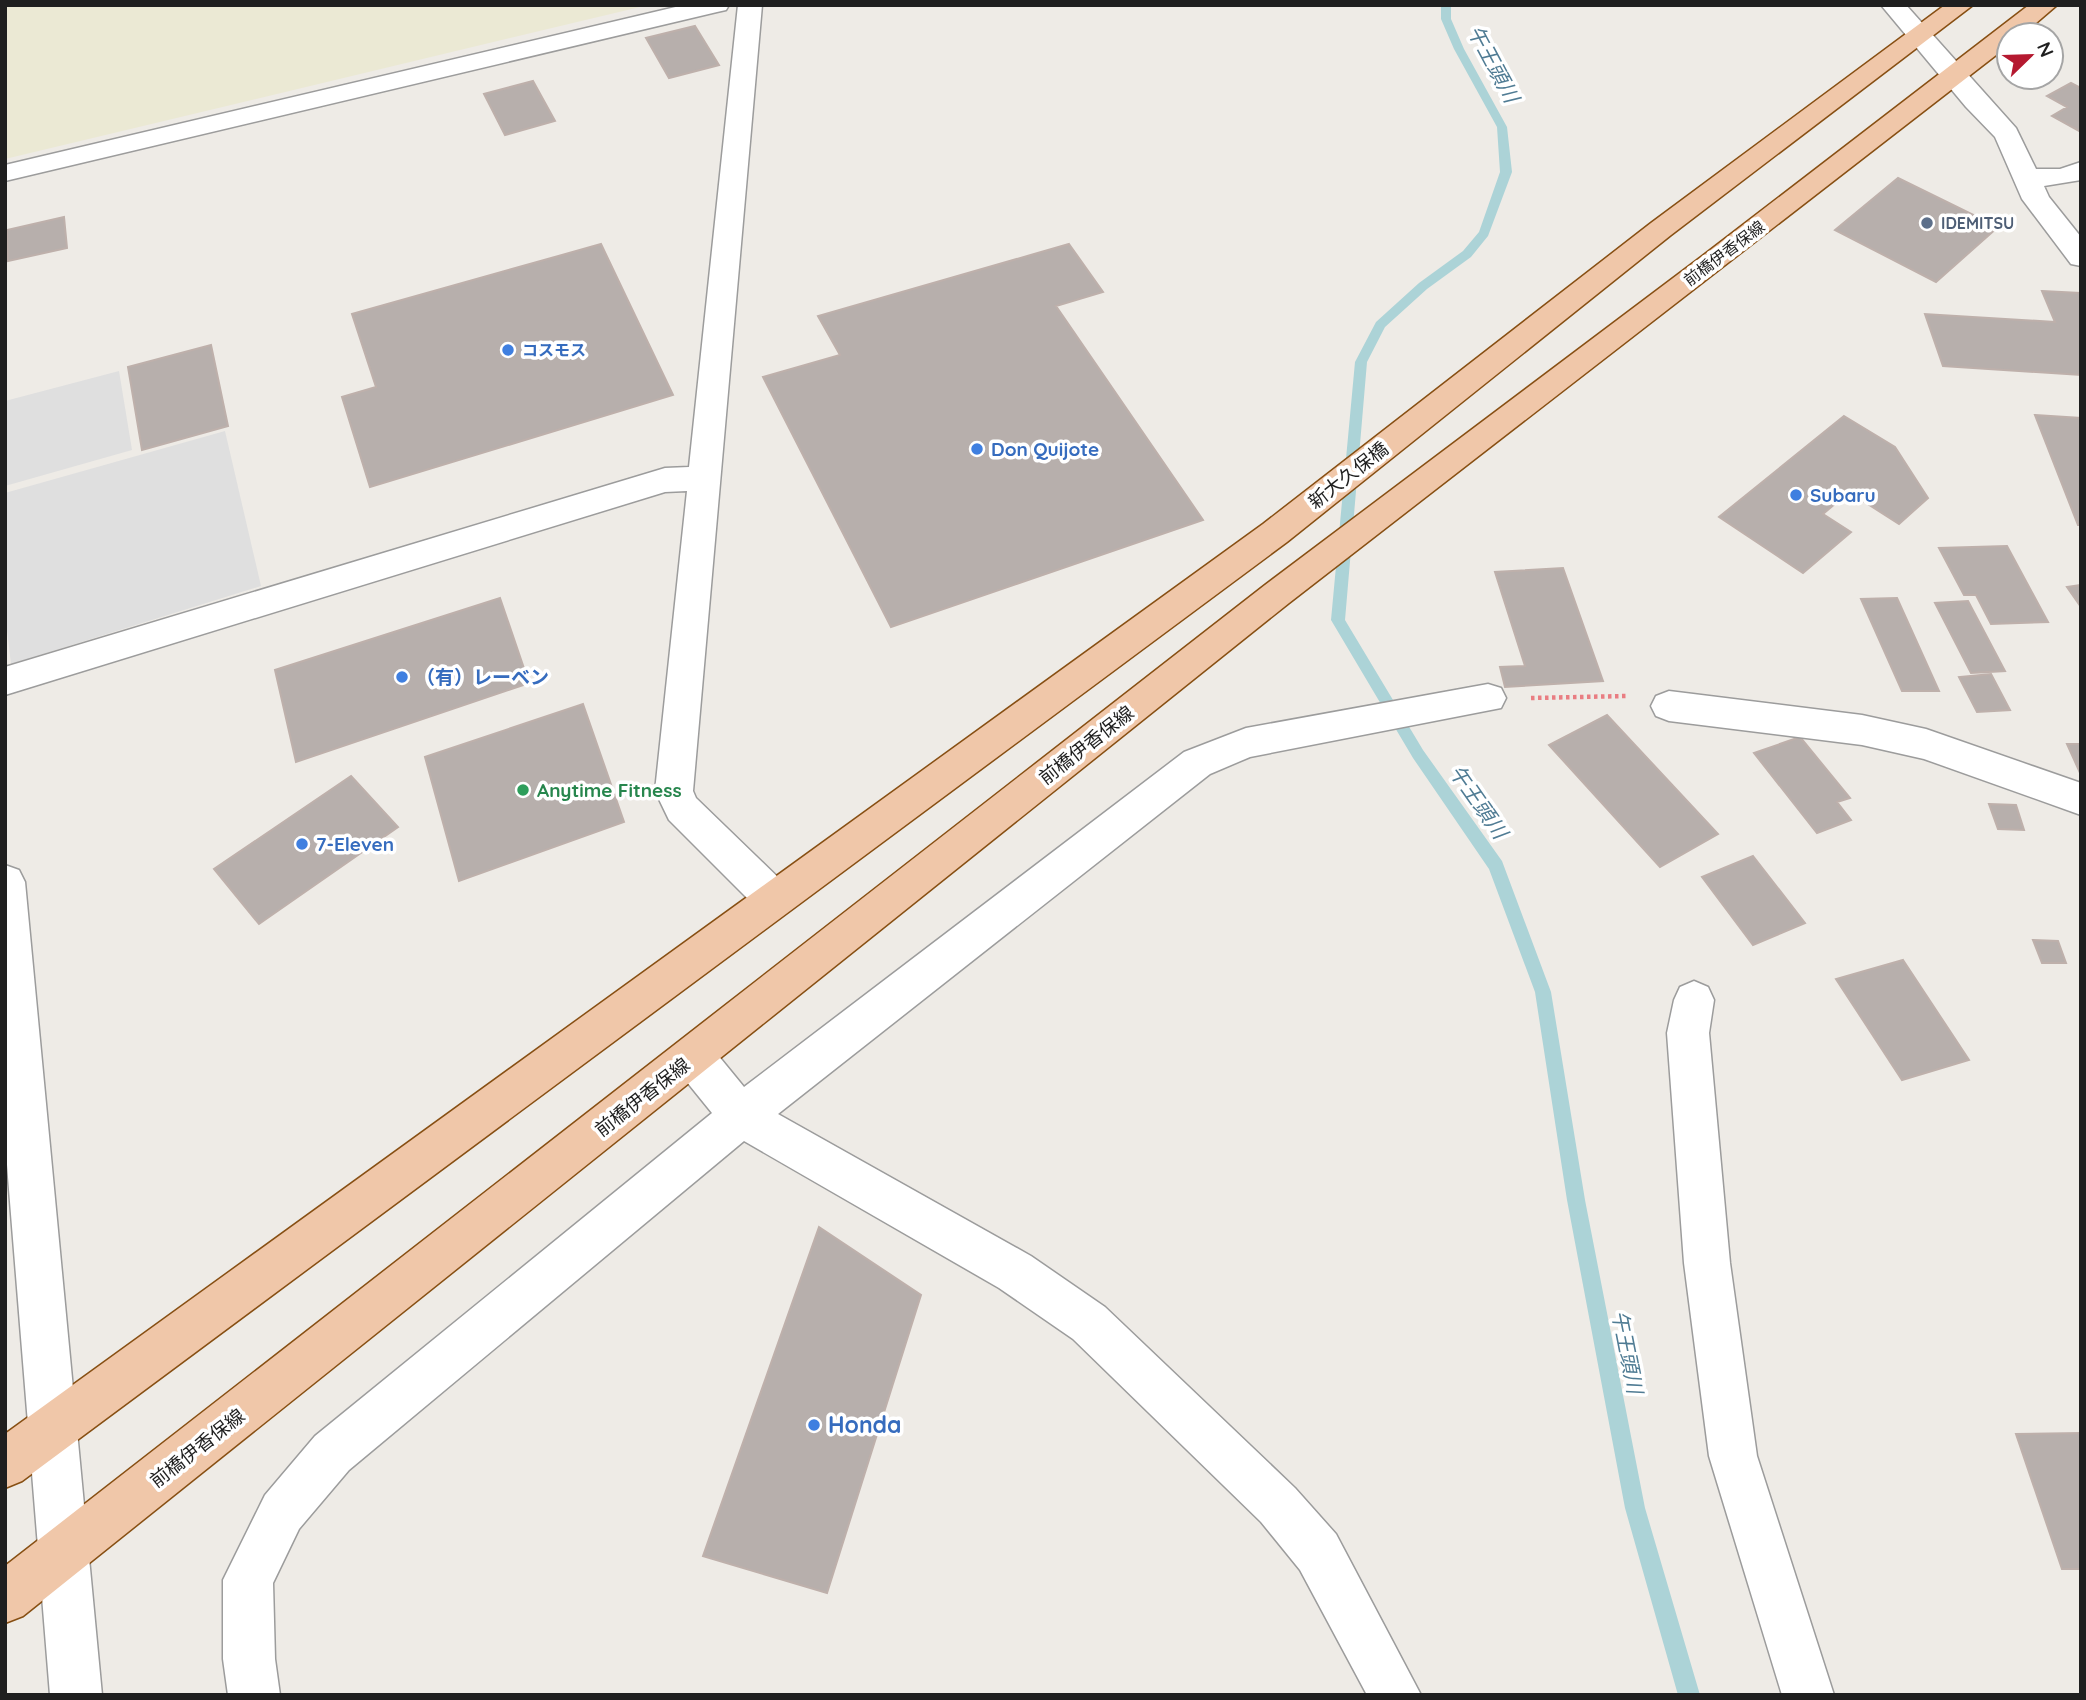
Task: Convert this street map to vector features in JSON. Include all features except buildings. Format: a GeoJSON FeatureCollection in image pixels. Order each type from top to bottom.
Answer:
{"type":"FeatureCollection","features":[{"type":"Feature","properties":{"kind":"main road"},"geometry":{"type":"LineString","coordinates":[[1918,37],[1961,5]]}},
{"type":"Feature","properties":{"kind":"main road","name":"前橋伊香保線"},"geometry":{"type":"LineString","coordinates":[[5,1598],[1401,497],[2045,5]]}},
{"type":"Feature","properties":{"kind":"main road","name":"新大久保橋"},"geometry":{"type":"LineString","coordinates":[[774,899],[1275,533],[1661,229],[1918,37]]}},
{"type":"Feature","properties":{"kind":"main road"},"geometry":{"type":"LineString","coordinates":[[5,1465],[774,899]]}},
{"type":"Feature","properties":{"kind":"street"},"geometry":{"type":"LineString","coordinates":[[5,173],[717,5]]}},
{"type":"Feature","properties":{"kind":"street"},"geometry":{"type":"LineString","coordinates":[[750,5],[674,790],[682,809],[774,899]]}},
{"type":"Feature","properties":{"kind":"street"},"geometry":{"type":"LineString","coordinates":[[1893,5],[1918,37],[2007,134],[2036,199],[2081,257]]}},
{"type":"Feature","properties":{"kind":"street"},"geometry":{"type":"LineString","coordinates":[[2026,176],[2050,180],[2070,176],[2081,170]]}},
{"type":"Feature","properties":{"kind":"street"},"geometry":{"type":"LineString","coordinates":[[5,681],[666,480],[705,478]]}},
{"type":"Feature","properties":{"kind":"street"},"geometry":{"type":"LineString","coordinates":[[254,1695],[249,1659],[248,1580],[282,1513],[332,1453],[741,1116],[1197,762],[1245,743],[1488,698]]}},
{"type":"Feature","properties":{"kind":"street"},"geometry":{"type":"LineString","coordinates":[[1669,706],[1863,730],[1926,744],[2081,799]]}},
{"type":"Feature","properties":{"kind":"street"},"geometry":{"type":"LineString","coordinates":[[5,882],[17,1160],[52,1430],[76,1695]]}},
{"type":"Feature","properties":{"kind":"street"},"geometry":{"type":"LineString","coordinates":[[1694,1000],[1688,1033],[1707,1263],[1733,1456],[1808,1695]]}},
{"type":"Feature","properties":{"kind":"street"},"geometry":{"type":"LineString","coordinates":[[693,1057],[741,1116],[1015,1272],[1089,1323],[1278,1504],[1318,1552],[1395,1695]]}},
{"type":"Feature","properties":{"kind":"path"},"geometry":{"type":"LineString","coordinates":[[1488,698],[1625,696],[1669,706]]}},
{"type":"Feature","properties":{"kind":"shaded area"},"geometry":{"type":"Polygon","coordinates":[[[5,5],[640,5],[640,7],[5,159],[5,5]]]}},
{"type":"Feature","properties":{"kind":"shaded area"},"geometry":{"type":"Polygon","coordinates":[[[119,371],[132,450],[5,486],[5,401],[119,371]]]}},
{"type":"Feature","properties":{"kind":"shaded area"},"geometry":{"type":"Polygon","coordinates":[[[225,431],[261,586],[11,664],[5,613],[5,493],[225,431]]]}},
{"type":"Feature","properties":{"kind":"waterway","name":"午王頭川"},"geometry":{"type":"LineString","coordinates":[[1446,5],[1446,19],[1459,49],[1502,127],[1506,172],[1484,233],[1467,254],[1423,286],[1380,325],[1361,362],[1338,620],[1418,754],[1496,866],[1543,992],[1576,1200],[1635,1508],[1689,1695]]}},
{"type":"Feature","properties":{"kind":"place","name":"IDEMITSU"},"geometry":{"type":"Point","coordinates":[1927,223]}},
{"type":"Feature","properties":{"kind":"place","name":"コスモス"},"geometry":{"type":"Point","coordinates":[508,350]}},
{"type":"Feature","properties":{"kind":"place","name":"Don Quijote"},"geometry":{"type":"Point","coordinates":[977,449]}},
{"type":"Feature","properties":{"kind":"place","name":"Subaru"},"geometry":{"type":"Point","coordinates":[1796,495]}},
{"type":"Feature","properties":{"kind":"place","name":"（有）レーベン"},"geometry":{"type":"Point","coordinates":[402,677]}},
{"type":"Feature","properties":{"kind":"place","name":"Anytime Fitness"},"geometry":{"type":"Point","coordinates":[523,790]}},
{"type":"Feature","properties":{"kind":"place","name":"7-Eleven"},"geometry":{"type":"Point","coordinates":[302,844]}},
{"type":"Feature","properties":{"kind":"place","name":"Honda"},"geometry":{"type":"Point","coordinates":[814,1425]}}]}
